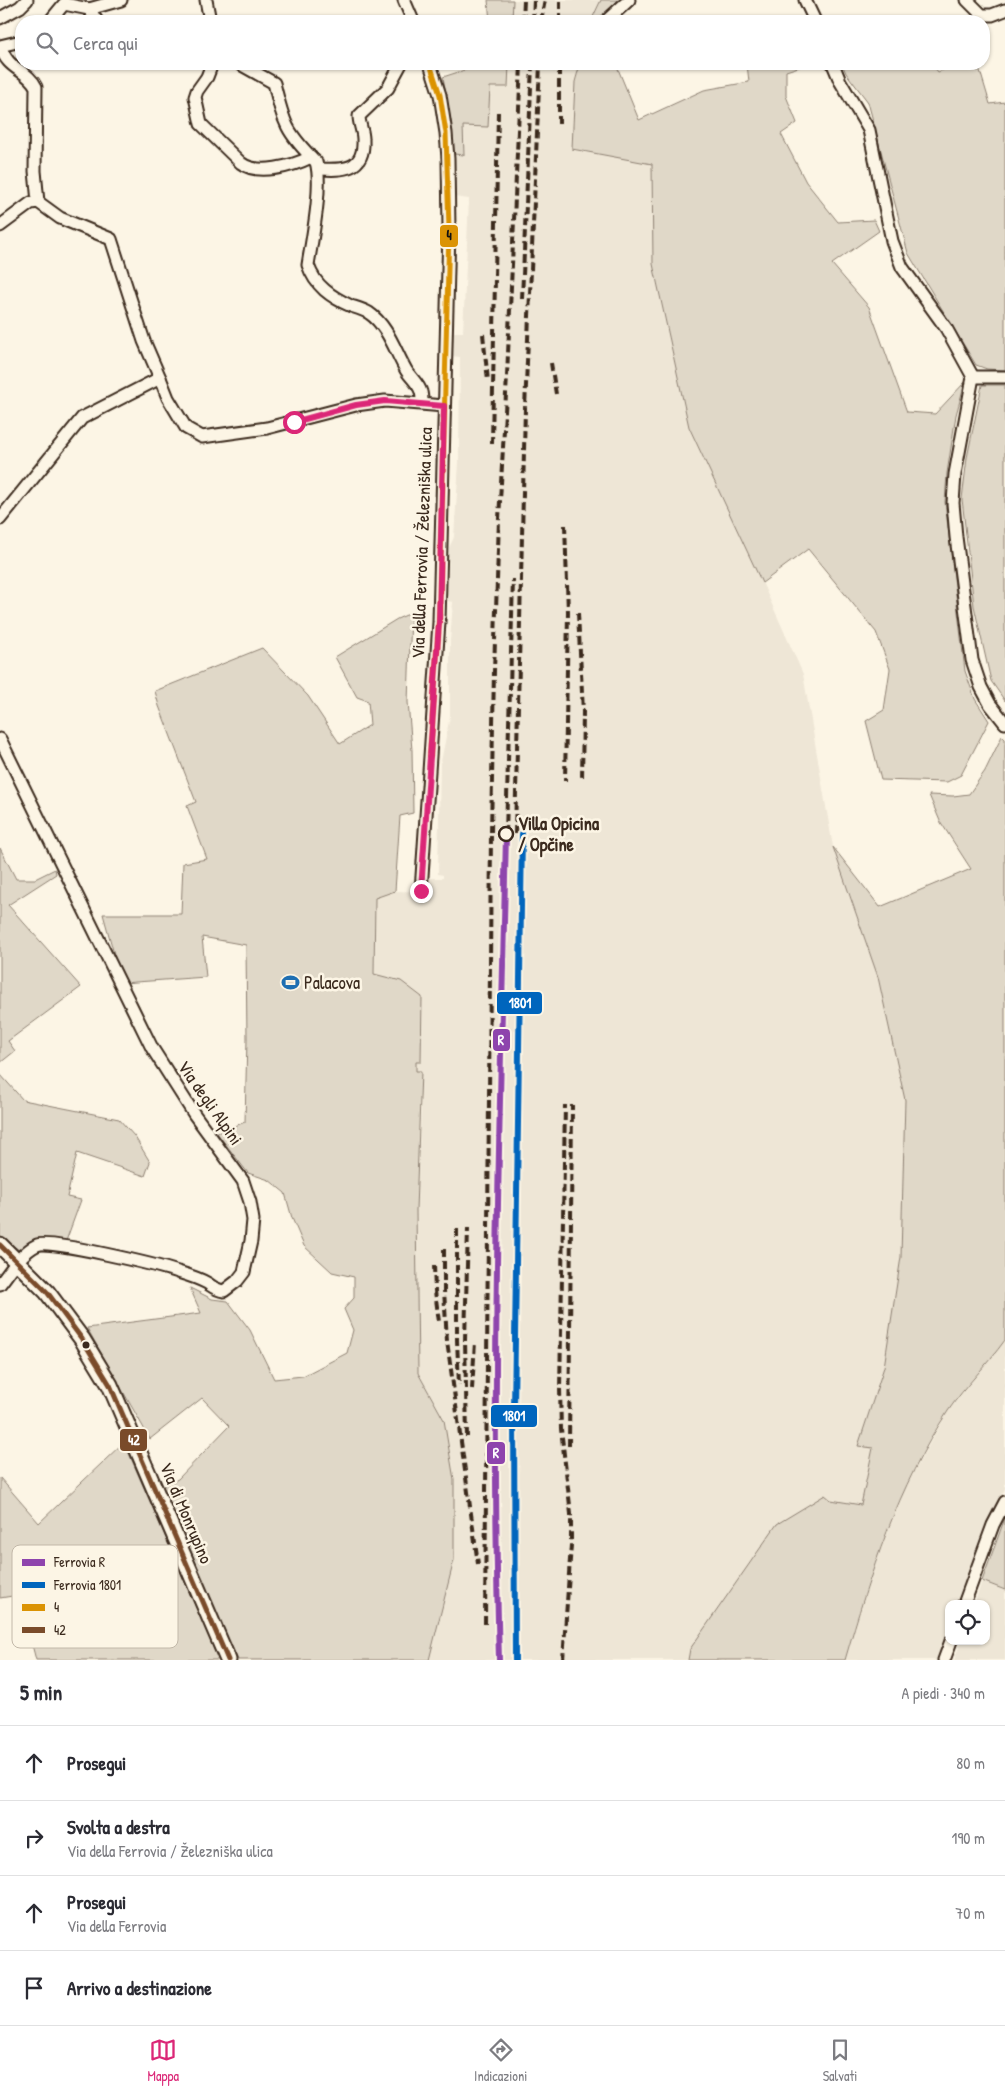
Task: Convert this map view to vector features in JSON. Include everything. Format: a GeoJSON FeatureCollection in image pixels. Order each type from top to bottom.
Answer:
{"type":"FeatureCollection","features":[{"type":"Feature","properties":{"kind":"main road","name":"Via di Monrupino"},"geometry":{"type":"LineString","coordinates":[[0,1245],[47,1292],[82,1339],[110,1386],[228,1660]]}},
{"type":"Feature","properties":{"kind":"street"},"geometry":{"type":"LineString","coordinates":[[0,18],[20,7],[27,0]]}},
{"type":"Feature","properties":{"kind":"street"},"geometry":{"type":"LineString","coordinates":[[52,0],[88,10],[121,0]]}},
{"type":"Feature","properties":{"kind":"street"},"geometry":{"type":"LineString","coordinates":[[206,0],[209,15]]}},
{"type":"Feature","properties":{"kind":"street"},"geometry":{"type":"LineString","coordinates":[[404,0],[410,15]]}},
{"type":"Feature","properties":{"kind":"street"},"geometry":{"type":"LineString","coordinates":[[612,15],[628,0]]}},
{"type":"Feature","properties":{"kind":"street"},"geometry":{"type":"LineString","coordinates":[[805,0],[812,15]]}},
{"type":"Feature","properties":{"kind":"street"},"geometry":{"type":"LineString","coordinates":[[967,0],[982,15],[992,15],[1005,10]]}},
{"type":"Feature","properties":{"kind":"street"},"geometry":{"type":"LineString","coordinates":[[55,15],[64,4]]}},
{"type":"Feature","properties":{"kind":"street"},"geometry":{"type":"LineString","coordinates":[[88,10],[92,15]]}},
{"type":"Feature","properties":{"kind":"street"},"geometry":{"type":"LineString","coordinates":[[15,43],[0,47],[9,64],[15,68]]}},
{"type":"Feature","properties":{"kind":"street"},"geometry":{"type":"LineString","coordinates":[[18,70],[26,75],[36,87],[38,202]]}},
{"type":"Feature","properties":{"kind":"street"},"geometry":{"type":"LineString","coordinates":[[210,70],[207,77],[196,91],[201,124],[240,163],[246,168],[261,169],[302,162],[311,157]]}},
{"type":"Feature","properties":{"kind":"street"},"geometry":{"type":"LineString","coordinates":[[251,70],[274,83],[285,123],[294,139],[316,162],[318,168],[308,265],[312,275],[317,283],[327,292],[368,313],[380,323],[421,391],[422,403]]}},
{"type":"Feature","properties":{"kind":"street"},"geometry":{"type":"LineString","coordinates":[[318,168],[345,170],[352,167],[358,161],[363,141],[359,116],[388,88],[398,70]]}},
{"type":"Feature","properties":{"kind":"street","name":"Via della Ferrovia / Železniška ulica"},"geometry":{"type":"LineString","coordinates":[[421,891],[439,622],[448,238],[448,159],[440,95],[432,70]]}},
{"type":"Feature","properties":{"kind":"street"},"geometry":{"type":"LineString","coordinates":[[835,70],[869,130],[892,241],[902,266],[946,328],[972,377],[955,474],[954,523],[972,660],[981,687],[990,704],[1005,723]]}},
{"type":"Feature","properties":{"kind":"street"},"geometry":{"type":"LineString","coordinates":[[0,226],[31,203],[38,202],[60,218],[111,239],[144,341],[168,398],[186,428],[202,437],[267,428],[356,405],[385,401],[444,406]]}},
{"type":"Feature","properties":{"kind":"street"},"geometry":{"type":"LineString","coordinates":[[972,377],[1005,377]]}},
{"type":"Feature","properties":{"kind":"street"},"geometry":{"type":"LineString","coordinates":[[0,519],[82,418],[160,378]]}},
{"type":"Feature","properties":{"kind":"street","name":"Via degli Alpini"},"geometry":{"type":"LineString","coordinates":[[0,738],[152,1048],[194,1114],[243,1181],[250,1202],[252,1220],[251,1241],[244,1272],[237,1281],[224,1291],[217,1290],[206,1283],[177,1271],[67,1247],[37,1245],[18,1262]]}},
{"type":"Feature","properties":{"kind":"street"},"geometry":{"type":"LineString","coordinates":[[0,1284],[18,1262]]}},
{"type":"Feature","properties":{"kind":"street"},"geometry":{"type":"LineString","coordinates":[[965,1600],[993,1525],[1005,1502]]}},
{"type":"Feature","properties":{"kind":"street"},"geometry":{"type":"LineString","coordinates":[[944,1660],[949,1645]]}},
{"type":"Feature","properties":{"kind":"shaded area"},"geometry":{"type":"Polygon","coordinates":[[[488,0],[513,0],[512,15],[489,15],[488,0]]]}},
{"type":"Feature","properties":{"kind":"shaded area"},"geometry":{"type":"Polygon","coordinates":[[[513,0],[601,0],[594,15],[512,15],[513,0]]]}},
{"type":"Feature","properties":{"kind":"shaded area"},"geometry":{"type":"Polygon","coordinates":[[[601,0],[618,0],[603,15],[594,15],[601,0]]]}},
{"type":"Feature","properties":{"kind":"shaded area"},"geometry":{"type":"Polygon","coordinates":[[[465,70],[509,70],[508,87],[490,87],[488,127],[463,126],[464,155],[454,154],[443,77],[465,70]]]}},
{"type":"Feature","properties":{"kind":"shaded area"},"geometry":{"type":"Polygon","coordinates":[[[509,70],[578,70],[575,82],[572,149],[652,163],[653,264],[689,427],[745,544],[803,674],[833,847],[878,977],[905,1100],[901,1257],[884,1367],[858,1446],[873,1447],[861,1505],[831,1500],[690,1649],[688,1660],[429,1660],[454,1560],[444,1420],[418,1373],[416,1210],[421,1107],[420,1071],[416,1071],[416,1062],[421,1062],[422,998],[374,975],[375,897],[395,891],[427,892],[427,878],[443,878],[443,875],[438,874],[440,762],[450,716],[450,641],[453,602],[447,601],[449,548],[454,537],[459,463],[460,357],[452,356],[453,332],[463,332],[469,199],[454,197],[454,154],[464,155],[463,126],[487,126],[490,87],[508,86],[509,70]]]}},
{"type":"Feature","properties":{"kind":"shaded area"},"geometry":{"type":"Polygon","coordinates":[[[578,70],[618,70],[639,120],[704,90],[749,82],[748,70],[789,70],[786,71],[786,96],[797,123],[781,134],[806,182],[838,222],[874,220],[879,231],[832,264],[869,307],[907,412],[935,414],[965,382],[956,415],[947,473],[945,502],[965,671],[975,699],[989,721],[961,775],[947,782],[881,780],[866,721],[884,710],[890,669],[876,632],[808,549],[762,583],[689,427],[653,264],[652,164],[572,149],[575,82],[578,70]]]}},
{"type":"Feature","properties":{"kind":"shaded area"},"geometry":{"type":"Polygon","coordinates":[[[845,70],[936,70],[938,72],[942,70],[980,70],[990,104],[1005,102],[1005,370],[987,369],[976,365],[908,253],[868,102],[845,70]]]}},
{"type":"Feature","properties":{"kind":"shaded area"},"geometry":{"type":"Polygon","coordinates":[[[982,385],[1005,385],[1005,701],[991,681],[974,606],[962,499],[967,458],[982,385]]]}},
{"type":"Feature","properties":{"kind":"shaded area"},"geometry":{"type":"Polygon","coordinates":[[[411,613],[408,702],[412,750],[413,813],[400,816],[395,891],[375,898],[374,974],[401,981],[422,997],[421,1062],[416,1062],[416,1071],[421,1071],[416,1210],[418,1373],[444,1420],[454,1480],[454,1560],[429,1660],[238,1660],[189,1555],[162,1487],[178,1479],[229,1426],[202,1398],[150,1439],[87,1328],[201,1313],[190,1288],[212,1299],[228,1301],[250,1330],[274,1379],[303,1376],[347,1353],[353,1330],[344,1309],[354,1298],[354,1277],[332,1272],[304,1246],[292,1218],[285,1193],[269,1180],[248,1173],[217,1133],[245,1122],[247,1039],[246,945],[202,937],[206,977],[122,983],[103,914],[181,914],[183,863],[207,859],[187,806],[196,802],[155,691],[262,648],[308,696],[340,744],[370,725],[368,701],[357,697],[335,657],[397,619],[411,613]]]}},
{"type":"Feature","properties":{"kind":"shaded area"},"geometry":{"type":"Polygon","coordinates":[[[1002,736],[1005,739],[1005,1340],[948,1411],[914,1469],[875,1563],[845,1660],[688,1660],[690,1649],[777,1524],[825,1495],[831,1500],[861,1505],[873,1448],[858,1446],[884,1367],[901,1257],[905,1100],[878,977],[833,847],[880,907],[971,869],[940,821],[929,795],[953,796],[969,794],[985,771],[1002,736]]]}},
{"type":"Feature","properties":{"kind":"shaded area"},"geometry":{"type":"Polygon","coordinates":[[[0,848],[16,879],[35,879],[55,869],[56,874],[8,905],[81,987],[8,1041],[15,1051],[0,1063],[0,848]]]}},
{"type":"Feature","properties":{"kind":"shaded area"},"geometry":{"type":"Polygon","coordinates":[[[0,1074],[23,1100],[119,1119],[135,1137],[150,1162],[145,1176],[77,1153],[67,1197],[81,1200],[66,1241],[36,1239],[19,1250],[0,1236],[0,1074]]]}},
{"type":"Feature","properties":{"kind":"shaded area"},"geometry":{"type":"Polygon","coordinates":[[[1005,1340],[1005,1489],[993,1511],[958,1600],[945,1600],[945,1637],[937,1660],[845,1660],[875,1564],[907,1484],[948,1411],[1005,1340]]]}},
{"type":"Feature","properties":{"kind":"shaded area"},"geometry":{"type":"Polygon","coordinates":[[[124,1442],[169,1545],[12,1545],[12,1596],[0,1598],[0,1478],[39,1523],[124,1442]]]}},
{"type":"Feature","properties":{"kind":"shaded area"},"geometry":{"type":"Polygon","coordinates":[[[1005,1518],[1005,1590],[982,1581],[1005,1518]]]}},
{"type":"Feature","properties":{"kind":"shaded area"},"geometry":{"type":"Polygon","coordinates":[[[178,1566],[219,1660],[36,1660],[33,1648],[178,1648],[178,1566]]]}},
{"type":"Feature","properties":{"kind":"shaded area"},"geometry":{"type":"Polygon","coordinates":[[[982,1581],[1005,1590],[1005,1660],[954,1660],[960,1645],[990,1645],[990,1600],[975,1600],[982,1581]]]}},
{"type":"Feature","properties":{"kind":"railway"},"geometry":{"type":"LineString","coordinates":[[523,15],[524,0]]}},
{"type":"Feature","properties":{"kind":"railway"},"geometry":{"type":"LineString","coordinates":[[533,15],[534,0]]}},
{"type":"Feature","properties":{"kind":"railway"},"geometry":{"type":"LineString","coordinates":[[542,15],[545,0]]}},
{"type":"Feature","properties":{"kind":"railway"},"geometry":{"type":"LineString","coordinates":[[560,0],[560,15]]}},
{"type":"Feature","properties":{"kind":"railway"},"geometry":{"type":"LineString","coordinates":[[485,1624],[494,671],[499,519],[521,70]]}},
{"type":"Feature","properties":{"kind":"railway"},"geometry":{"type":"LineString","coordinates":[[522,299],[532,70]]}},
{"type":"Feature","properties":{"kind":"railway"},"geometry":{"type":"LineString","coordinates":[[515,834],[525,408],[540,70]]}},
{"type":"Feature","properties":{"kind":"railway"},"geometry":{"type":"LineString","coordinates":[[559,70],[559,124]]}},
{"type":"Feature","properties":{"kind":"railway"},"geometry":{"type":"LineString","coordinates":[[492,444],[498,112]]}},
{"type":"Feature","properties":{"kind":"railway"},"geometry":{"type":"LineString","coordinates":[[483,334],[488,381]]}},
{"type":"Feature","properties":{"kind":"railway"},"geometry":{"type":"LineString","coordinates":[[551,363],[556,394]]}},
{"type":"Feature","properties":{"kind":"railway"},"geometry":{"type":"LineString","coordinates":[[565,525],[568,612],[565,781]]}},
{"type":"Feature","properties":{"kind":"railway"},"geometry":{"type":"LineString","coordinates":[[506,834],[513,579]]}},
{"type":"Feature","properties":{"kind":"railway"},"geometry":{"type":"LineString","coordinates":[[578,613],[583,712],[582,780]]}},
{"type":"Feature","properties":{"kind":"railway"},"geometry":{"type":"LineString","coordinates":[[563,1660],[571,1545],[571,1514],[561,1429],[560,1389],[565,1105]]}},
{"type":"Feature","properties":{"kind":"railway"},"geometry":{"type":"LineString","coordinates":[[569,1446],[572,1105]]}},
{"type":"Feature","properties":{"kind":"railway"},"geometry":{"type":"LineString","coordinates":[[467,1437],[465,1340],[468,1228]]}},
{"type":"Feature","properties":{"kind":"railway"},"geometry":{"type":"LineString","coordinates":[[457,1229],[459,1385]]}},
{"type":"Feature","properties":{"kind":"railway"},"geometry":{"type":"LineString","coordinates":[[444,1249],[447,1341],[478,1564]]}},
{"type":"Feature","properties":{"kind":"railway"},"geometry":{"type":"LineString","coordinates":[[434,1265],[439,1322]]}},
{"type":"Feature","properties":{"kind":"railway"},"geometry":{"type":"LineString","coordinates":[[472,1389],[475,1342]]}},
{"type":"Feature","properties":{"kind":"rail line","name":"R"},"geometry":{"type":"LineString","coordinates":[[499,1660],[496,1350],[506,834]]}},
{"type":"Feature","properties":{"kind":"rail line","name":"1801"},"geometry":{"type":"LineString","coordinates":[[515,1660],[514,1410],[522,834]]}},
{"type":"Feature","properties":{"kind":"transit line","name":"4"},"geometry":{"type":"LineString","coordinates":[[430,756],[439,622],[449,229],[446,133],[440,95],[432,70]]}},
{"type":"Feature","properties":{"kind":"transit line","name":"42"},"geometry":{"type":"LineString","coordinates":[[0,1245],[47,1292],[82,1339],[110,1385],[228,1660]]}},
{"type":"Feature","properties":{"kind":"place","name":"Villa Opicina / Opčine"},"geometry":{"type":"Point","coordinates":[506,834]}},
{"type":"Feature","properties":{"kind":"place","name":"Palacova"},"geometry":{"type":"Point","coordinates":[290,983]}},
{"type":"Feature","properties":{"kind":"route"},"geometry":{"type":"LineString","coordinates":[[294,422],[356,405],[385,401],[444,406],[439,622],[421,891]]}}]}
